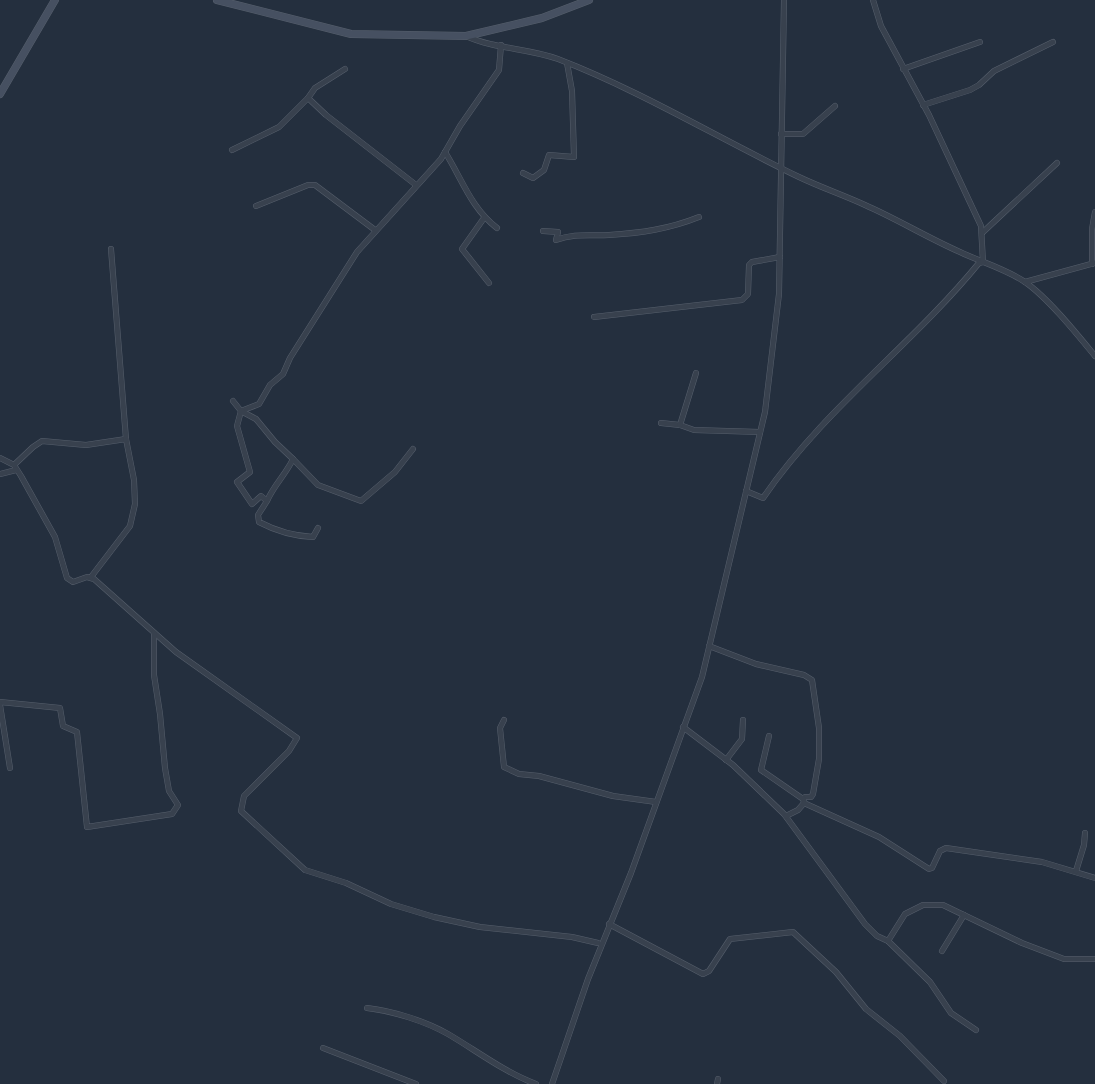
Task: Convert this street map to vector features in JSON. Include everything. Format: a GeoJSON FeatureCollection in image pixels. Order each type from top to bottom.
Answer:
{"type":"FeatureCollection","features":[{"type":"Feature","properties":{"kind":"street"},"geometry":{"type":"LineString","coordinates":[[0,94],[55,0]]}},
{"type":"Feature","properties":{"kind":"street"},"geometry":{"type":"LineString","coordinates":[[217,0],[352,34],[466,36],[542,18],[589,0]]}},
{"type":"Feature","properties":{"kind":"street"},"geometry":{"type":"LineString","coordinates":[[552,1084],[574,1016],[702,677],[760,432],[779,294],[784,0]]}},
{"type":"Feature","properties":{"kind":"street"},"geometry":{"type":"LineString","coordinates":[[873,0],[878,19],[923,105],[981,226],[983,262]]}},
{"type":"Feature","properties":{"kind":"street"},"geometry":{"type":"LineString","coordinates":[[466,36],[478,42],[501,45],[568,64],[643,97],[781,167],[1025,282],[1075,331],[1095,356]]}},
{"type":"Feature","properties":{"kind":"street"},"geometry":{"type":"LineString","coordinates":[[903,69],[980,42]]}},
{"type":"Feature","properties":{"kind":"street"},"geometry":{"type":"LineString","coordinates":[[923,105],[970,90],[979,85],[994,71],[1053,42]]}},
{"type":"Feature","properties":{"kind":"street"},"geometry":{"type":"LineString","coordinates":[[241,411],[259,404],[270,385],[283,374],[290,358],[357,252],[416,185],[434,170],[460,126],[499,70],[501,45]]}},
{"type":"Feature","properties":{"kind":"street"},"geometry":{"type":"LineString","coordinates":[[523,173],[533,178],[544,170],[550,156],[574,157],[572,91],[568,64]]}},
{"type":"Feature","properties":{"kind":"street"},"geometry":{"type":"LineString","coordinates":[[232,150],[279,127],[308,98],[315,88],[345,69]]}},
{"type":"Feature","properties":{"kind":"street"},"geometry":{"type":"LineString","coordinates":[[308,98],[326,115],[416,185]]}},
{"type":"Feature","properties":{"kind":"street"},"geometry":{"type":"LineString","coordinates":[[781,134],[803,134],[835,106]]}},
{"type":"Feature","properties":{"kind":"street"},"geometry":{"type":"LineString","coordinates":[[445,152],[460,176],[465,190],[484,218],[497,228]]}},
{"type":"Feature","properties":{"kind":"street"},"geometry":{"type":"LineString","coordinates":[[982,233],[1057,164]]}},
{"type":"Feature","properties":{"kind":"street"},"geometry":{"type":"LineString","coordinates":[[256,206],[308,185],[315,185],[375,230]]}},
{"type":"Feature","properties":{"kind":"street"},"geometry":{"type":"LineString","coordinates":[[1025,282],[1094,264],[1092,230],[1095,212]]}},
{"type":"Feature","properties":{"kind":"street"},"geometry":{"type":"LineString","coordinates":[[543,231],[558,232],[556,240],[570,235],[651,232],[699,217]]}},
{"type":"Feature","properties":{"kind":"street"},"geometry":{"type":"LineString","coordinates":[[484,218],[462,249],[489,283]]}},
{"type":"Feature","properties":{"kind":"street"},"geometry":{"type":"LineString","coordinates":[[91,577],[130,526],[134,511],[134,480],[126,439],[111,249]]}},
{"type":"Feature","properties":{"kind":"street"},"geometry":{"type":"LineString","coordinates":[[594,317],[742,300],[748,294],[749,265],[752,262],[780,257]]}},
{"type":"Feature","properties":{"kind":"street"},"geometry":{"type":"LineString","coordinates":[[746,491],[763,498],[784,468],[815,432],[940,310],[979,263],[983,262]]}},
{"type":"Feature","properties":{"kind":"street"},"geometry":{"type":"LineString","coordinates":[[680,425],[696,373]]}},
{"type":"Feature","properties":{"kind":"street"},"geometry":{"type":"LineString","coordinates":[[232,401],[241,411],[256,419],[275,442],[318,485],[361,501],[395,472],[413,449]]}},
{"type":"Feature","properties":{"kind":"street"},"geometry":{"type":"LineString","coordinates":[[241,411],[237,426],[250,472],[237,482],[252,504],[261,496],[267,501]]}},
{"type":"Feature","properties":{"kind":"street"},"geometry":{"type":"LineString","coordinates":[[661,423],[680,425],[694,430],[760,432]]}},
{"type":"Feature","properties":{"kind":"street"},"geometry":{"type":"LineString","coordinates":[[0,474],[15,468],[33,447],[42,441],[86,445],[126,439]]}},
{"type":"Feature","properties":{"kind":"street"},"geometry":{"type":"LineString","coordinates":[[0,458],[15,468],[54,537],[67,578],[72,582],[87,576],[91,577],[140,618],[154,633],[219,684],[297,738],[290,752],[244,796],[241,812],[305,870],[346,883],[392,904],[434,917],[480,927],[572,936],[598,943]]}},
{"type":"Feature","properties":{"kind":"street"},"geometry":{"type":"LineString","coordinates":[[293,458],[287,472],[272,488],[267,501],[258,515],[259,522],[274,530],[302,537],[313,537],[318,528]]}},
{"type":"Feature","properties":{"kind":"street"},"geometry":{"type":"LineString","coordinates":[[10,768],[0,704],[60,708],[63,726],[78,732],[87,827],[172,814],[178,805],[169,791],[165,768],[154,675],[154,633]]}},
{"type":"Feature","properties":{"kind":"street"},"geometry":{"type":"LineString","coordinates":[[709,646],[756,664],[804,675],[812,680],[819,728],[819,760],[813,794],[811,797],[805,796],[798,810],[786,816]]}},
{"type":"Feature","properties":{"kind":"street"},"geometry":{"type":"LineString","coordinates":[[504,720],[500,728],[504,767],[519,774],[539,776],[613,796],[656,802]]}},
{"type":"Feature","properties":{"kind":"street"},"geometry":{"type":"LineString","coordinates":[[726,760],[742,739],[743,720]]}},
{"type":"Feature","properties":{"kind":"street"},"geometry":{"type":"LineString","coordinates":[[683,727],[726,760],[786,816],[865,924],[877,936],[888,941],[930,982],[951,1013],[976,1030]]}},
{"type":"Feature","properties":{"kind":"street"},"geometry":{"type":"LineString","coordinates":[[769,736],[761,770],[803,801],[879,838],[929,869],[932,868],[940,851],[946,848],[1042,862],[1095,878]]}},
{"type":"Feature","properties":{"kind":"street"},"geometry":{"type":"LineString","coordinates":[[1076,871],[1084,845],[1085,833]]}},
{"type":"Feature","properties":{"kind":"street"},"geometry":{"type":"LineString","coordinates":[[888,941],[905,914],[923,905],[943,905],[1022,943],[1064,959],[1095,959]]}},
{"type":"Feature","properties":{"kind":"street"},"geometry":{"type":"LineString","coordinates":[[942,951],[964,915]]}},
{"type":"Feature","properties":{"kind":"street"},"geometry":{"type":"LineString","coordinates":[[609,924],[703,974],[709,971],[730,939],[793,932],[836,972],[866,1009],[900,1036],[944,1081]]}},
{"type":"Feature","properties":{"kind":"street"},"geometry":{"type":"LineString","coordinates":[[367,1008],[377,1009],[431,1026],[520,1078],[536,1084]]}},
{"type":"Feature","properties":{"kind":"street"},"geometry":{"type":"LineString","coordinates":[[323,1048],[416,1084]]}}]}
